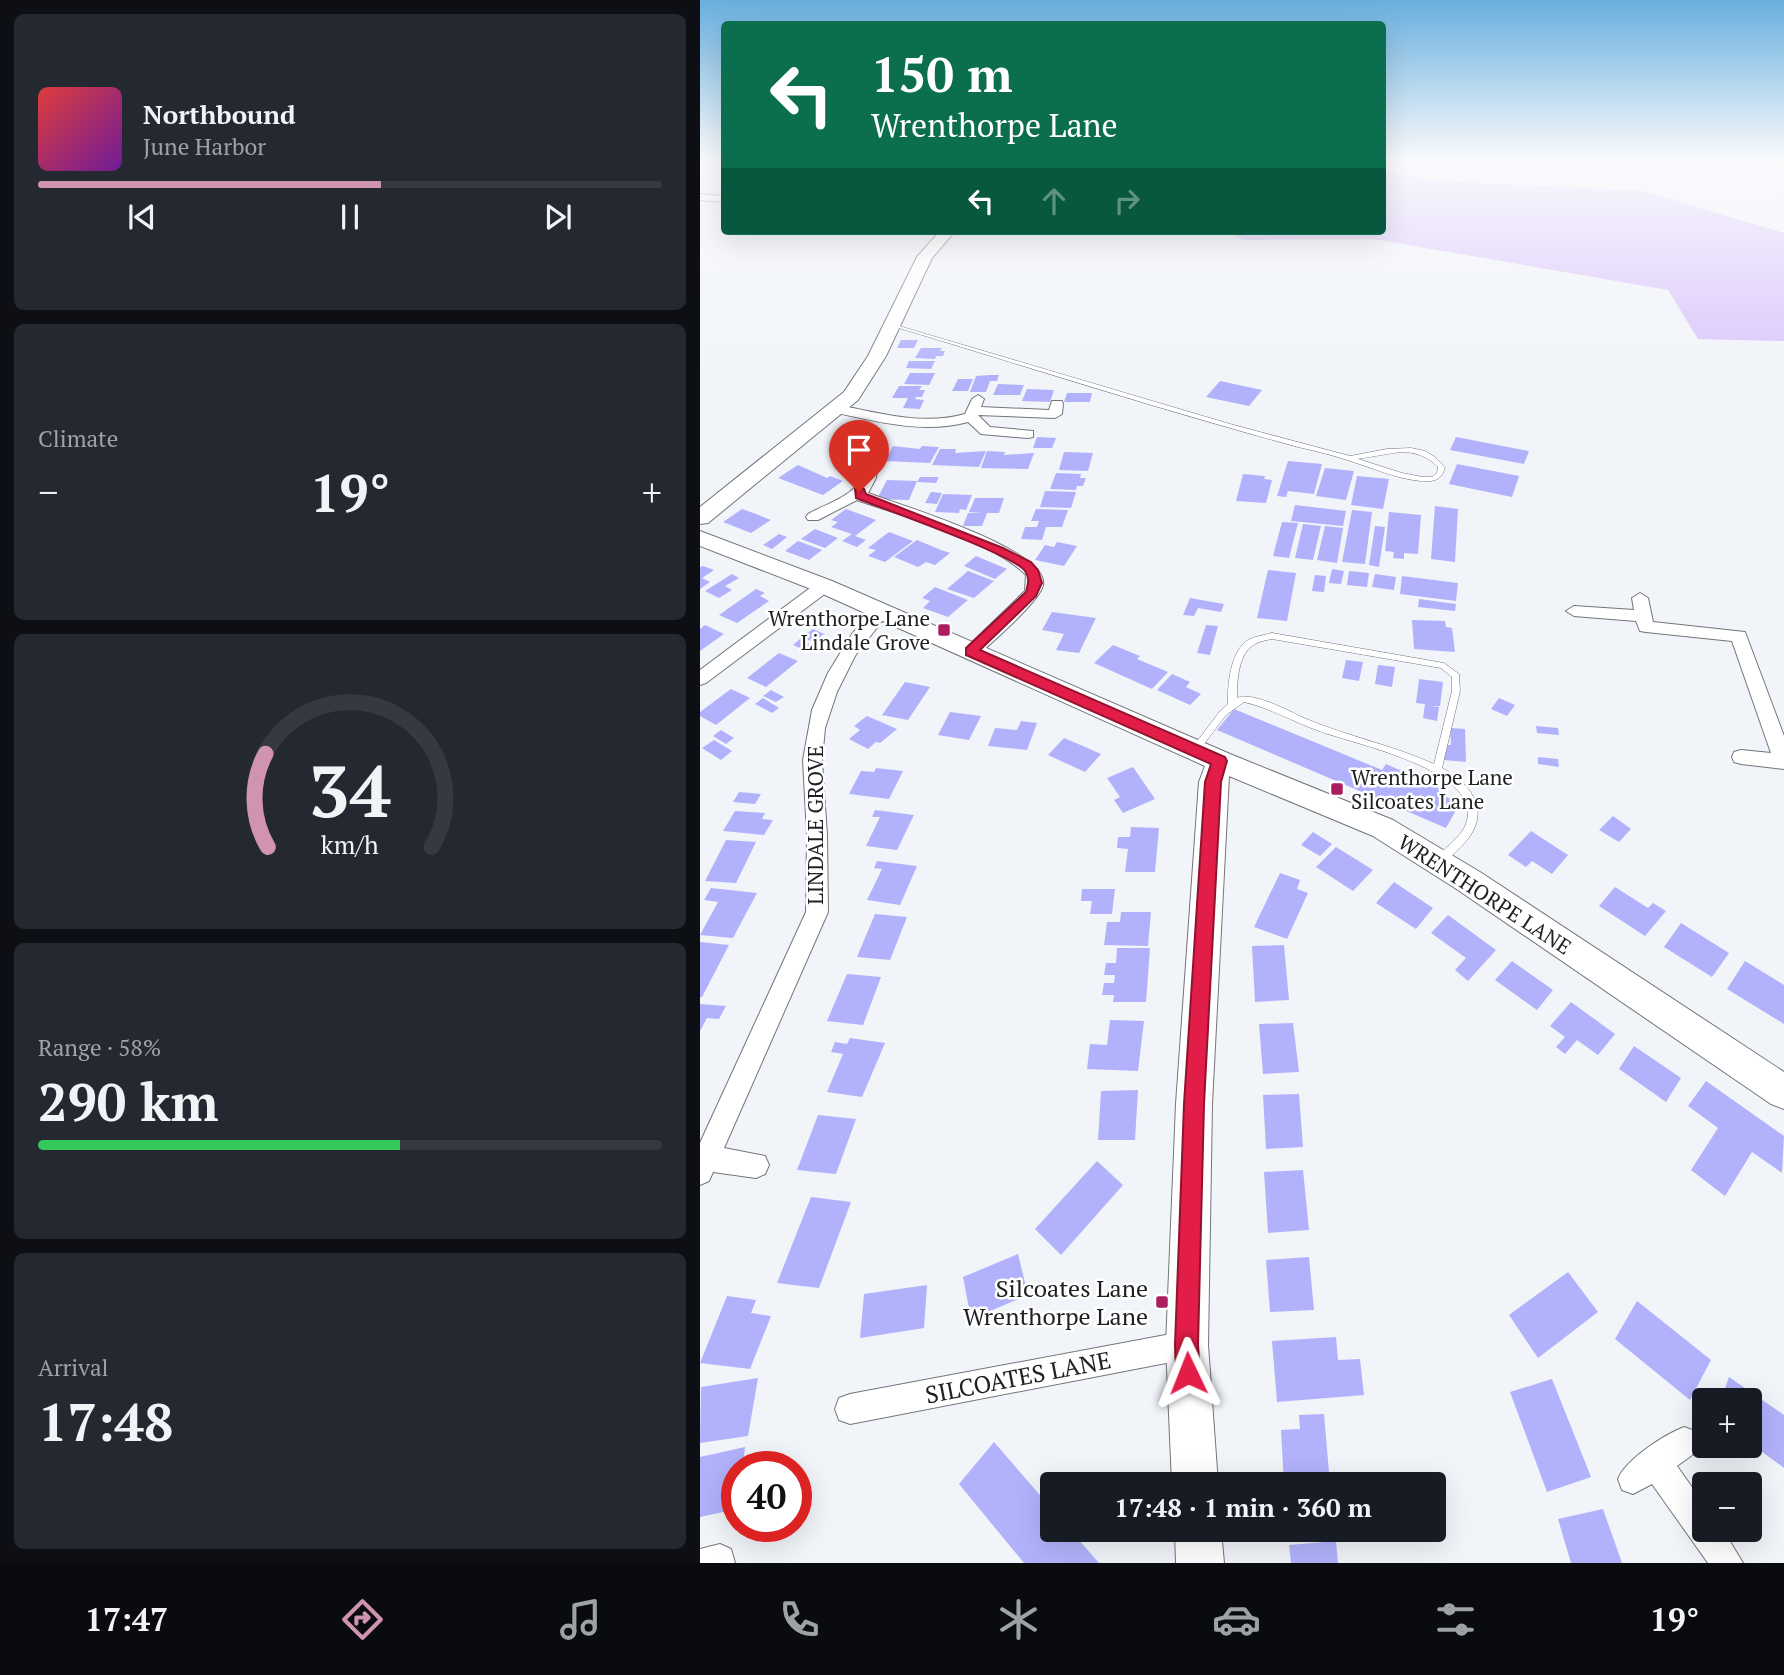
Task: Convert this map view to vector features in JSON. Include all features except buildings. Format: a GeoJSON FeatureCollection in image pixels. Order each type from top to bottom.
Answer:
{"type":"FeatureCollection","features":[{"type":"Feature","properties":{"kind":"street"},"geometry":{"type":"LineString","coordinates":[[700,518],[851,396],[877,356],[925,257],[944,235]]}},
{"type":"Feature","properties":{"kind":"street"},"geometry":{"type":"LineString","coordinates":[[838,409],[904,420],[947,423],[977,410],[1055,414],[1057,404]]}},
{"type":"Feature","properties":{"kind":"street"},"geometry":{"type":"LineString","coordinates":[[977,410],[986,432],[1028,434]]}},
{"type":"Feature","properties":{"kind":"street"},"geometry":{"type":"LineString","coordinates":[[858,463],[870,469],[869,478],[860,494]]}},
{"type":"Feature","properties":{"kind":"street"},"geometry":{"type":"LineString","coordinates":[[813,517],[847,498],[860,494],[999,550],[1026,565],[1033,573],[1035,583],[1032,593],[971,652]]}},
{"type":"Feature","properties":{"kind":"street","name":"WRENTHORPE LANE"},"geometry":{"type":"LineString","coordinates":[[700,538],[824,586],[1207,756],[1383,828],[1784,1092]]}},
{"type":"Feature","properties":{"kind":"street"},"geometry":{"type":"LineString","coordinates":[[700,679],[824,586]]}},
{"type":"Feature","properties":{"kind":"street"},"geometry":{"type":"LineString","coordinates":[[1640,598],[1646,627],[1740,636],[1784,762],[1741,757]]}},
{"type":"Feature","properties":{"kind":"street"},"geometry":{"type":"LineString","coordinates":[[1574,611],[1644,616]]}},
{"type":"Feature","properties":{"kind":"street","name":"LINDALE GROVE"},"geometry":{"type":"LineString","coordinates":[[756,1165],[703,1165],[817,912],[818,867],[812,747],[816,724],[866,625],[880,612]]}},
{"type":"Feature","properties":{"kind":"street"},"geometry":{"type":"LineString","coordinates":[[1194,1472],[1186,1345],[1194,1104],[1213,782],[1207,756]]}},
{"type":"Feature","properties":{"kind":"street","name":"SILCOATES LANE"},"geometry":{"type":"LineString","coordinates":[[850,1409],[1186,1345]]}},
{"type":"Feature","properties":{"kind":"street"},"geometry":{"type":"LineString","coordinates":[[1684,1442],[1644,1470],[1727,1563]]}},
{"type":"Feature","properties":{"kind":"street"},"geometry":{"type":"LineString","coordinates":[[1199,1542],[1200,1563]]}},
{"type":"Feature","properties":{"kind":"lane"},"geometry":{"type":"LineString","coordinates":[[891,324],[1251,432],[1425,480],[1434,479],[1440,474],[1442,467],[1426,452],[1410,449],[1351,458]]}},
{"type":"Feature","properties":{"kind":"lane"},"geometry":{"type":"LineString","coordinates":[[1233,706],[1231,685],[1244,648],[1252,641],[1272,636],[1444,666],[1456,676],[1455,691],[1437,770]]}},
{"type":"Feature","properties":{"kind":"lane"},"geometry":{"type":"LineString","coordinates":[[1207,756],[1223,713],[1242,699],[1255,701],[1320,728],[1437,770],[1461,786],[1471,801],[1473,818],[1467,836],[1438,862]]}},
{"type":"Feature","properties":{"kind":"shaded area"},"geometry":{"type":"Polygon","coordinates":[[[1386,232],[1780,232],[1784,233],[1784,341],[1698,339],[1668,290],[1374,239],[1243,240],[1234,235],[1386,235],[1386,232]]]}},
{"type":"Feature","properties":{"kind":"place","name":"Wrenthorpe Lane Lindale Grove"},"geometry":{"type":"Point","coordinates":[944,630]}},
{"type":"Feature","properties":{"kind":"place","name":"Wrenthorpe Lane Silcoates Lane"},"geometry":{"type":"Point","coordinates":[1337,789]}},
{"type":"Feature","properties":{"kind":"place","name":"Silcoates Lane Wrenthorpe Lane"},"geometry":{"type":"Point","coordinates":[1162,1302]}},
{"type":"Feature","properties":{"kind":"route"},"geometry":{"type":"LineString","coordinates":[[859,492],[861,496],[999,550],[1026,565],[1033,573],[1035,583],[1032,593],[971,652],[1220,761],[1213,782],[1194,1104],[1186,1345],[1188,1373]]}}]}
